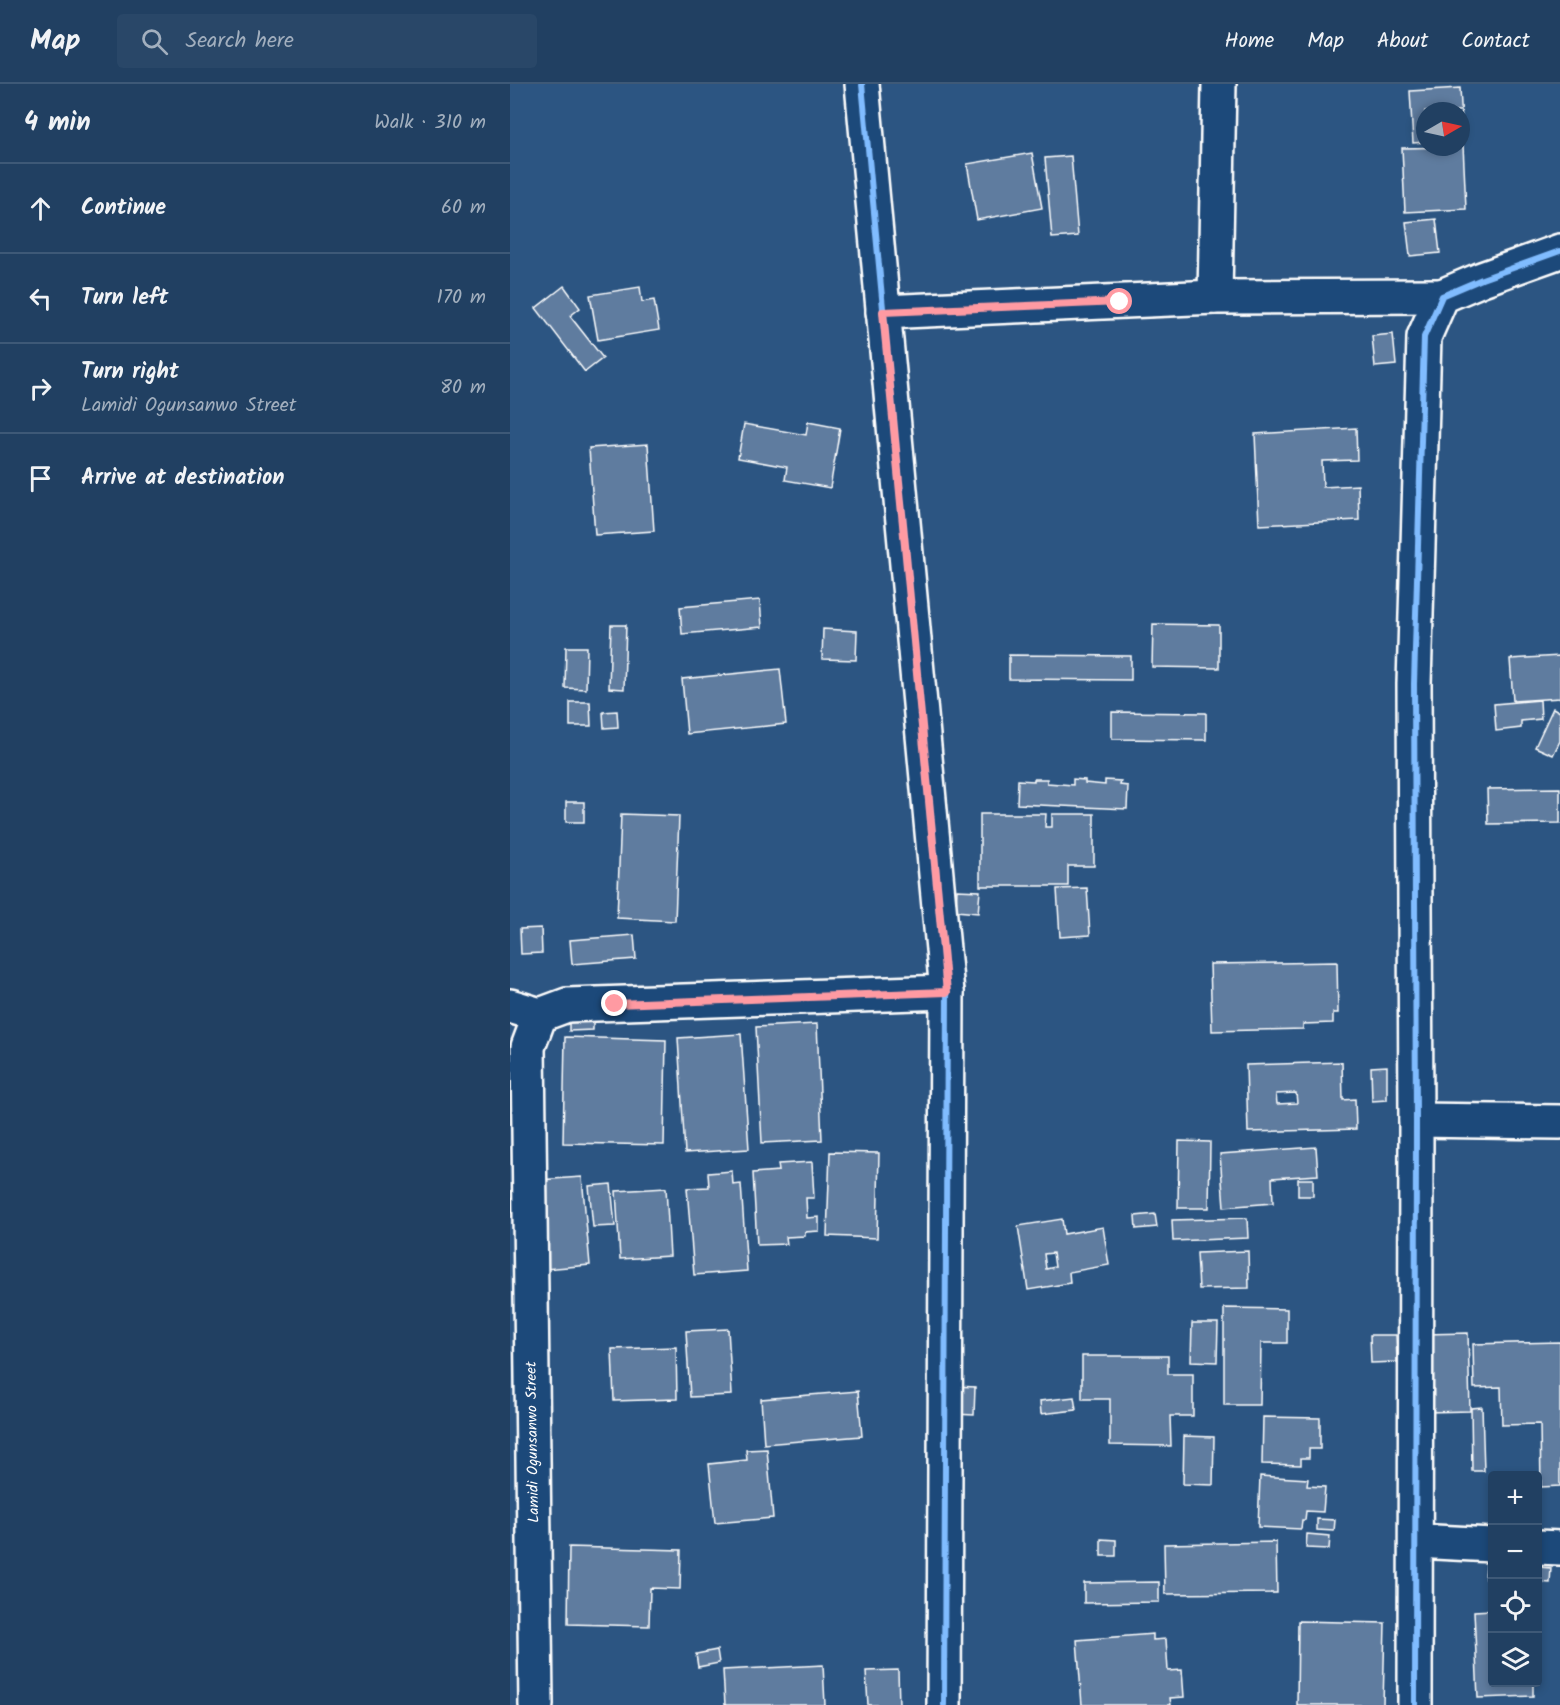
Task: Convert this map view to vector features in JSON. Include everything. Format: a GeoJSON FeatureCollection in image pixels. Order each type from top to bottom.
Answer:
{"type":"FeatureCollection","features":[{"type":"Feature","properties":{"kind":"street"},"geometry":{"type":"LineString","coordinates":[[862,84],[947,992],[944,1705]]}},
{"type":"Feature","properties":{"kind":"street"},"geometry":{"type":"LineString","coordinates":[[1215,297],[1219,84]]}},
{"type":"Feature","properties":{"kind":"street"},"geometry":{"type":"LineString","coordinates":[[883,312],[1215,297],[1442,296],[1560,251]]}},
{"type":"Feature","properties":{"kind":"street"},"geometry":{"type":"LineString","coordinates":[[1415,1705],[1414,684],[1424,337],[1442,296]]}},
{"type":"Feature","properties":{"kind":"street","name":"Lamidi Ogunsanwo Street"},"geometry":{"type":"LineString","coordinates":[[536,1705],[528,1047],[525,1011],[567,1005],[947,992]]}},
{"type":"Feature","properties":{"kind":"street"},"geometry":{"type":"LineString","coordinates":[[1416,1120],[1560,1122]]}},
{"type":"Feature","properties":{"kind":"street"},"geometry":{"type":"LineString","coordinates":[[1416,1541],[1488,1545]]}},
{"type":"Feature","properties":{"kind":"street"},"geometry":{"type":"LineString","coordinates":[[1542,1547],[1560,1548]]}},
{"type":"Feature","properties":{"kind":"building"},"geometry":{"type":"Polygon","coordinates":[[[1460,88],[1461,102],[1416,102],[1416,143],[1413,143],[1410,91],[1460,88]]]}},
{"type":"Feature","properties":{"kind":"building"},"geometry":{"type":"Polygon","coordinates":[[[1402,148],[1416,148],[1416,156],[1464,156],[1466,209],[1405,212],[1402,148]]]}},
{"type":"Feature","properties":{"kind":"building"},"geometry":{"type":"Polygon","coordinates":[[[1032,153],[1042,208],[977,220],[967,164],[1032,153]]]}},
{"type":"Feature","properties":{"kind":"building"},"geometry":{"type":"Polygon","coordinates":[[[1071,156],[1078,236],[1052,238],[1045,158],[1071,156]]]}},
{"type":"Feature","properties":{"kind":"building"},"geometry":{"type":"Polygon","coordinates":[[[1436,219],[1440,253],[1410,256],[1406,222],[1436,219]]]}},
{"type":"Feature","properties":{"kind":"building"},"geometry":{"type":"Polygon","coordinates":[[[564,286],[580,308],[570,316],[603,358],[585,372],[536,308],[564,286]]]}},
{"type":"Feature","properties":{"kind":"building"},"geometry":{"type":"Polygon","coordinates":[[[640,287],[642,302],[654,300],[659,330],[598,340],[590,295],[640,287]]]}},
{"type":"Feature","properties":{"kind":"building"},"geometry":{"type":"Polygon","coordinates":[[[1393,334],[1396,365],[1375,367],[1372,336],[1393,334]]]}},
{"type":"Feature","properties":{"kind":"building"},"geometry":{"type":"Polygon","coordinates":[[[808,422],[840,428],[830,488],[785,480],[787,467],[738,458],[744,424],[806,435],[808,422]]]}},
{"type":"Feature","properties":{"kind":"building"},"geometry":{"type":"Polygon","coordinates":[[[1356,428],[1357,460],[1322,461],[1323,487],[1358,485],[1359,520],[1259,525],[1255,434],[1356,428]]]}},
{"type":"Feature","properties":{"kind":"building"},"geometry":{"type":"Polygon","coordinates":[[[648,444],[654,531],[595,535],[589,448],[648,444]]]}},
{"type":"Feature","properties":{"kind":"building"},"geometry":{"type":"Polygon","coordinates":[[[760,600],[762,627],[682,634],[680,607],[760,600]]]}},
{"type":"Feature","properties":{"kind":"building"},"geometry":{"type":"Polygon","coordinates":[[[1153,624],[1219,625],[1219,668],[1152,667],[1153,624]]]}},
{"type":"Feature","properties":{"kind":"building"},"geometry":{"type":"Polygon","coordinates":[[[611,625],[626,625],[624,689],[609,688],[611,625]]]}},
{"type":"Feature","properties":{"kind":"building"},"geometry":{"type":"Polygon","coordinates":[[[823,629],[857,631],[856,660],[822,659],[823,629]]]}},
{"type":"Feature","properties":{"kind":"building"},"geometry":{"type":"Polygon","coordinates":[[[566,647],[587,647],[586,689],[565,688],[566,647]]]}},
{"type":"Feature","properties":{"kind":"building"},"geometry":{"type":"Polygon","coordinates":[[[1009,655],[1131,656],[1131,680],[1009,679],[1009,655]]]}},
{"type":"Feature","properties":{"kind":"building"},"geometry":{"type":"Polygon","coordinates":[[[1560,656],[1560,698],[1513,701],[1510,659],[1560,656]]]}},
{"type":"Feature","properties":{"kind":"building"},"geometry":{"type":"Polygon","coordinates":[[[780,669],[786,724],[687,734],[682,679],[780,669]]]}},
{"type":"Feature","properties":{"kind":"building"},"geometry":{"type":"Polygon","coordinates":[[[1540,700],[1541,719],[1521,721],[1521,728],[1496,731],[1494,704],[1540,700]]]}},
{"type":"Feature","properties":{"kind":"building"},"geometry":{"type":"Polygon","coordinates":[[[570,702],[590,702],[591,726],[570,726],[570,702]]]}},
{"type":"Feature","properties":{"kind":"building"},"geometry":{"type":"Polygon","coordinates":[[[1553,708],[1560,712],[1560,741],[1553,755],[1535,747],[1553,708]]]}},
{"type":"Feature","properties":{"kind":"building"},"geometry":{"type":"Polygon","coordinates":[[[617,711],[618,727],[604,728],[603,712],[617,711]]]}},
{"type":"Feature","properties":{"kind":"building"},"geometry":{"type":"Polygon","coordinates":[[[1112,712],[1206,713],[1206,740],[1112,739],[1112,712]]]}},
{"type":"Feature","properties":{"kind":"building"},"geometry":{"type":"Polygon","coordinates":[[[1034,779],[1047,779],[1047,783],[1073,785],[1073,779],[1105,785],[1105,780],[1121,781],[1120,785],[1128,786],[1127,809],[1017,804],[1018,780],[1034,781],[1034,779]]]}},
{"type":"Feature","properties":{"kind":"building"},"geometry":{"type":"Polygon","coordinates":[[[1560,788],[1560,823],[1488,824],[1487,789],[1560,788]]]}},
{"type":"Feature","properties":{"kind":"building"},"geometry":{"type":"Polygon","coordinates":[[[566,802],[584,802],[584,822],[566,822],[566,802]]]}},
{"type":"Feature","properties":{"kind":"building"},"geometry":{"type":"Polygon","coordinates":[[[621,814],[679,816],[675,921],[617,918],[621,814]]]}},
{"type":"Feature","properties":{"kind":"building"},"geometry":{"type":"Polygon","coordinates":[[[980,814],[1046,814],[1045,827],[1052,827],[1052,814],[1094,814],[1094,866],[1068,866],[1068,886],[980,886],[980,814]]]}},
{"type":"Feature","properties":{"kind":"building"},"geometry":{"type":"Polygon","coordinates":[[[1087,888],[1090,935],[1060,937],[1057,889],[1087,888]]]}},
{"type":"Feature","properties":{"kind":"building"},"geometry":{"type":"Polygon","coordinates":[[[957,890],[980,891],[978,913],[956,911],[957,890]]]}},
{"type":"Feature","properties":{"kind":"building"},"geometry":{"type":"Polygon","coordinates":[[[541,928],[542,953],[521,954],[520,929],[541,928]]]}},
{"type":"Feature","properties":{"kind":"building"},"geometry":{"type":"Polygon","coordinates":[[[634,935],[636,959],[572,964],[570,940],[634,935]]]}},
{"type":"Feature","properties":{"kind":"building"},"geometry":{"type":"Polygon","coordinates":[[[1337,962],[1338,1013],[1333,1013],[1333,1023],[1303,1024],[1303,1029],[1212,1031],[1210,964],[1337,962]]]}},
{"type":"Feature","properties":{"kind":"building"},"geometry":{"type":"Polygon","coordinates":[[[593,1012],[593,1030],[569,1031],[569,1013],[593,1012]]]}},
{"type":"Feature","properties":{"kind":"building"},"geometry":{"type":"Polygon","coordinates":[[[817,1024],[822,1140],[762,1143],[756,1027],[817,1024]]]}},
{"type":"Feature","properties":{"kind":"building"},"geometry":{"type":"Polygon","coordinates":[[[741,1034],[749,1149],[685,1153],[678,1038],[741,1034]]]}},
{"type":"Feature","properties":{"kind":"building"},"geometry":{"type":"Polygon","coordinates":[[[565,1037],[666,1040],[664,1145],[563,1143],[565,1037]]]}},
{"type":"Feature","properties":{"kind":"building"},"geometry":{"type":"Polygon","coordinates":[[[1342,1062],[1343,1100],[1355,1099],[1356,1129],[1248,1132],[1246,1065],[1342,1062]],[[1296,1093],[1276,1094],[1277,1104],[1297,1103],[1296,1093]]]}},
{"type":"Feature","properties":{"kind":"building"},"geometry":{"type":"Polygon","coordinates":[[[1387,1066],[1387,1100],[1372,1101],[1371,1067],[1387,1066]]]}},
{"type":"Feature","properties":{"kind":"building"},"geometry":{"type":"Polygon","coordinates":[[[1179,1141],[1210,1142],[1209,1208],[1178,1208],[1179,1141]]]}},
{"type":"Feature","properties":{"kind":"building"},"geometry":{"type":"Polygon","coordinates":[[[1316,1147],[1318,1175],[1272,1178],[1273,1203],[1224,1207],[1220,1154],[1316,1147]]]}},
{"type":"Feature","properties":{"kind":"building"},"geometry":{"type":"Polygon","coordinates":[[[830,1152],[879,1153],[877,1238],[827,1236],[830,1152]]]}},
{"type":"Feature","properties":{"kind":"building"},"geometry":{"type":"Polygon","coordinates":[[[812,1162],[814,1198],[806,1198],[807,1218],[819,1217],[819,1231],[805,1232],[805,1236],[786,1237],[787,1244],[757,1245],[753,1173],[779,1171],[778,1164],[812,1162]]]}},
{"type":"Feature","properties":{"kind":"building"},"geometry":{"type":"Polygon","coordinates":[[[732,1171],[733,1185],[741,1184],[747,1271],[694,1275],[687,1188],[709,1187],[708,1173],[732,1171]]]}},
{"type":"Feature","properties":{"kind":"building"},"geometry":{"type":"Polygon","coordinates":[[[582,1177],[590,1265],[545,1269],[538,1180],[582,1177]]]}},
{"type":"Feature","properties":{"kind":"building"},"geometry":{"type":"Polygon","coordinates":[[[1298,1179],[1313,1179],[1313,1196],[1298,1196],[1298,1179]]]}},
{"type":"Feature","properties":{"kind":"building"},"geometry":{"type":"Polygon","coordinates":[[[611,1184],[615,1226],[593,1227],[589,1186],[611,1184]]]}},
{"type":"Feature","properties":{"kind":"building"},"geometry":{"type":"Polygon","coordinates":[[[666,1188],[670,1256],[620,1259],[616,1191],[666,1188]]]}},
{"type":"Feature","properties":{"kind":"building"},"geometry":{"type":"Polygon","coordinates":[[[1155,1214],[1157,1227],[1136,1229],[1135,1216],[1155,1214]]]}},
{"type":"Feature","properties":{"kind":"building"},"geometry":{"type":"Polygon","coordinates":[[[1247,1218],[1248,1238],[1173,1241],[1172,1220],[1247,1218]]]}},
{"type":"Feature","properties":{"kind":"building"},"geometry":{"type":"Polygon","coordinates":[[[1062,1219],[1064,1234],[1103,1227],[1109,1265],[1069,1272],[1070,1283],[1028,1290],[1018,1226],[1062,1219]],[[1053,1253],[1044,1254],[1046,1269],[1055,1267],[1053,1253]]]}},
{"type":"Feature","properties":{"kind":"building"},"geometry":{"type":"Polygon","coordinates":[[[1248,1251],[1249,1288],[1199,1289],[1197,1253],[1248,1251]]]}},
{"type":"Feature","properties":{"kind":"building"},"geometry":{"type":"Polygon","coordinates":[[[1224,1308],[1287,1309],[1287,1343],[1261,1343],[1260,1405],[1224,1405],[1224,1308]]]}},
{"type":"Feature","properties":{"kind":"building"},"geometry":{"type":"Polygon","coordinates":[[[1192,1323],[1218,1323],[1217,1362],[1191,1361],[1192,1323]]]}},
{"type":"Feature","properties":{"kind":"building"},"geometry":{"type":"Polygon","coordinates":[[[728,1329],[732,1395],[690,1397],[686,1331],[728,1329]]]}},
{"type":"Feature","properties":{"kind":"building"},"geometry":{"type":"Polygon","coordinates":[[[1468,1333],[1470,1411],[1427,1412],[1425,1334],[1468,1333]]]}},
{"type":"Feature","properties":{"kind":"building"},"geometry":{"type":"Polygon","coordinates":[[[1370,1335],[1396,1335],[1397,1362],[1371,1363],[1370,1335]]]}},
{"type":"Feature","properties":{"kind":"building"},"geometry":{"type":"Polygon","coordinates":[[[1560,1342],[1560,1486],[1542,1487],[1540,1424],[1502,1425],[1501,1387],[1474,1388],[1473,1344],[1560,1342]]]}},
{"type":"Feature","properties":{"kind":"building"},"geometry":{"type":"Polygon","coordinates":[[[676,1347],[677,1399],[614,1401],[612,1349],[676,1347]]]}},
{"type":"Feature","properties":{"kind":"building"},"geometry":{"type":"Polygon","coordinates":[[[1082,1356],[1168,1356],[1168,1374],[1193,1374],[1193,1416],[1170,1416],[1171,1446],[1110,1445],[1110,1399],[1082,1399],[1082,1356]]]}},
{"type":"Feature","properties":{"kind":"building"},"geometry":{"type":"Polygon","coordinates":[[[955,1386],[975,1387],[974,1415],[954,1414],[955,1386]]]}},
{"type":"Feature","properties":{"kind":"building"},"geometry":{"type":"Polygon","coordinates":[[[858,1391],[862,1436],[764,1444],[761,1399],[858,1391]]]}},
{"type":"Feature","properties":{"kind":"building"},"geometry":{"type":"Polygon","coordinates":[[[1074,1397],[1076,1410],[1041,1414],[1040,1401],[1074,1397]]]}},
{"type":"Feature","properties":{"kind":"building"},"geometry":{"type":"Polygon","coordinates":[[[1482,1407],[1484,1471],[1472,1471],[1471,1408],[1482,1407]]]}},
{"type":"Feature","properties":{"kind":"building"},"geometry":{"type":"Polygon","coordinates":[[[1263,1417],[1320,1418],[1320,1449],[1309,1449],[1309,1458],[1301,1458],[1301,1465],[1262,1464],[1263,1417]]]}},
{"type":"Feature","properties":{"kind":"building"},"geometry":{"type":"Polygon","coordinates":[[[1184,1436],[1214,1437],[1213,1485],[1183,1484],[1184,1436]]]}},
{"type":"Feature","properties":{"kind":"building"},"geometry":{"type":"Polygon","coordinates":[[[767,1449],[773,1518],[715,1523],[709,1464],[747,1460],[746,1450],[767,1449]]]}},
{"type":"Feature","properties":{"kind":"building"},"geometry":{"type":"Polygon","coordinates":[[[1260,1476],[1308,1479],[1307,1486],[1325,1487],[1323,1512],[1306,1511],[1301,1529],[1258,1527],[1260,1476]]]}},
{"type":"Feature","properties":{"kind":"building"},"geometry":{"type":"Polygon","coordinates":[[[1317,1519],[1335,1520],[1334,1531],[1317,1530],[1317,1519]]]}},
{"type":"Feature","properties":{"kind":"building"},"geometry":{"type":"Polygon","coordinates":[[[1307,1534],[1330,1536],[1329,1549],[1306,1548],[1307,1534]]]}},
{"type":"Feature","properties":{"kind":"building"},"geometry":{"type":"Polygon","coordinates":[[[1101,1539],[1116,1540],[1116,1556],[1101,1556],[1101,1539]]]}},
{"type":"Feature","properties":{"kind":"building"},"geometry":{"type":"Polygon","coordinates":[[[1276,1542],[1277,1593],[1165,1594],[1164,1544],[1276,1542]]]}},
{"type":"Feature","properties":{"kind":"building"},"geometry":{"type":"Polygon","coordinates":[[[569,1547],[681,1550],[680,1589],[650,1588],[649,1626],[568,1624],[569,1547]]]}},
{"type":"Feature","properties":{"kind":"building"},"geometry":{"type":"Polygon","coordinates":[[[1486,1565],[1488,1565],[1488,1579],[1485,1579],[1486,1565]]]}},
{"type":"Feature","properties":{"kind":"building"},"geometry":{"type":"Polygon","coordinates":[[[1542,1567],[1551,1568],[1550,1583],[1542,1582],[1542,1567]]]}},
{"type":"Feature","properties":{"kind":"building"},"geometry":{"type":"Polygon","coordinates":[[[1159,1582],[1159,1602],[1084,1603],[1084,1583],[1159,1582]]]}},
{"type":"Feature","properties":{"kind":"building"},"geometry":{"type":"Polygon","coordinates":[[[1488,1610],[1488,1687],[1533,1687],[1533,1696],[1478,1698],[1474,1611],[1488,1610]]]}},
{"type":"Feature","properties":{"kind":"building"},"geometry":{"type":"Polygon","coordinates":[[[1298,1621],[1385,1623],[1383,1705],[1297,1705],[1298,1621]]]}},
{"type":"Feature","properties":{"kind":"building"},"geometry":{"type":"Polygon","coordinates":[[[1153,1634],[1153,1640],[1166,1639],[1168,1671],[1182,1670],[1184,1697],[1170,1698],[1171,1705],[1082,1705],[1077,1640],[1153,1634]]]}},
{"type":"Feature","properties":{"kind":"building"},"geometry":{"type":"Polygon","coordinates":[[[717,1650],[719,1663],[698,1667],[696,1654],[717,1650]]]}},
{"type":"Feature","properties":{"kind":"building"},"geometry":{"type":"Polygon","coordinates":[[[823,1665],[825,1705],[725,1705],[723,1670],[823,1665]]]}},
{"type":"Feature","properties":{"kind":"building"},"geometry":{"type":"Polygon","coordinates":[[[898,1670],[899,1705],[868,1705],[866,1671],[898,1670]]]}},
{"type":"Feature","properties":{"kind":"cycle path"},"geometry":{"type":"LineString","coordinates":[[862,84],[947,992],[944,1705]]}},
{"type":"Feature","properties":{"kind":"cycle path"},"geometry":{"type":"LineString","coordinates":[[1415,1705],[1414,684],[1424,337],[1442,296],[1560,251]]}},
{"type":"Feature","properties":{"kind":"route"},"geometry":{"type":"LineString","coordinates":[[615,1004],[947,992],[883,312],[1120,302]]}}]}
